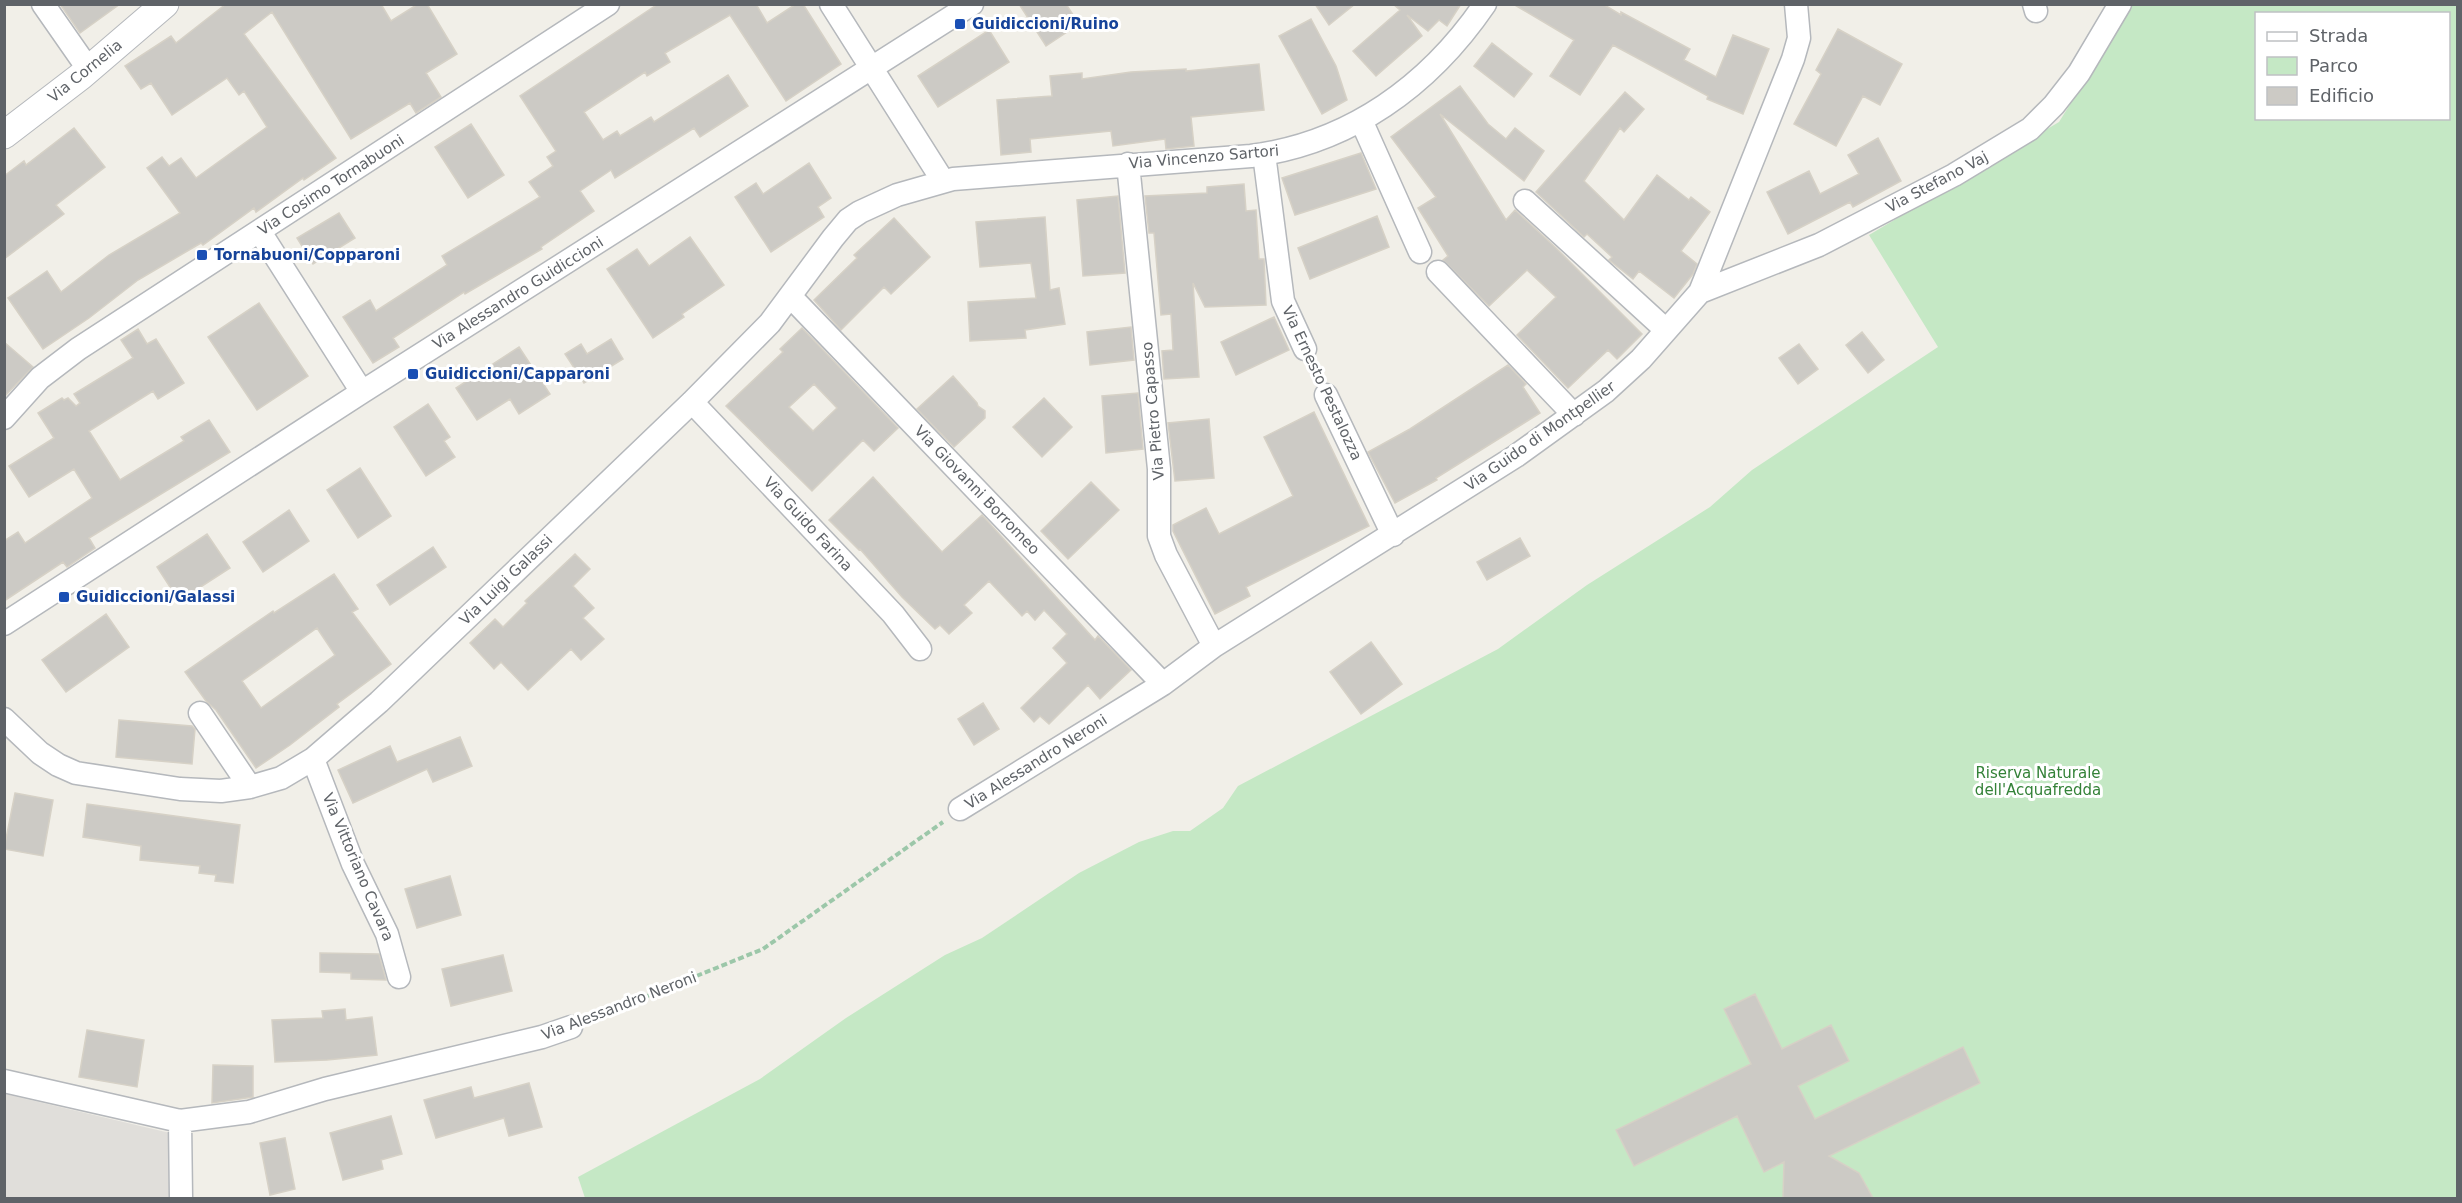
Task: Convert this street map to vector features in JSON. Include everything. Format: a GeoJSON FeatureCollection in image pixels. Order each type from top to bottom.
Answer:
{"type":"FeatureCollection","features":[{"type":"Feature","properties":{"kind":"street"},"geometry":{"type":"LineString","coordinates":[[42,4],[88,70]]}},
{"type":"Feature","properties":{"kind":"street","name":"Via Cornelia"},"geometry":{"type":"LineString","coordinates":[[4,135],[88,70],[165,4]]}},
{"type":"Feature","properties":{"kind":"street","name":"Via Cosimo Tornabuoni"},"geometry":{"type":"LineString","coordinates":[[4,417],[40,378],[78,349],[608,4]]}},
{"type":"Feature","properties":{"kind":"street"},"geometry":{"type":"LineString","coordinates":[[831,4],[942,181]]}},
{"type":"Feature","properties":{"kind":"street","name":"Via Alessandro Guidiccioni"},"geometry":{"type":"LineString","coordinates":[[4,624],[362,392],[972,4]]}},
{"type":"Feature","properties":{"kind":"street","name":"Via Vincenzo Sartori"},"geometry":{"type":"LineString","coordinates":[[942,181],[1264,154],[1321,139],[1361,120],[1414,86],[1443,56],[1485,4]]}},
{"type":"Feature","properties":{"kind":"street","name":"Via Guido di Montpellier"},"geometry":{"type":"LineString","coordinates":[[1163,684],[1214,646],[1516,456],[1620,379],[1666,330],[1700,292],[1796,51],[1800,30],[1796,4]]}},
{"type":"Feature","properties":{"kind":"street","name":"Via Stefano Vaj"},"geometry":{"type":"LineString","coordinates":[[1700,292],[1819,245],[1954,175],[2030,129],[2044,117],[2072,83],[2120,4]]}},
{"type":"Feature","properties":{"kind":"street"},"geometry":{"type":"LineString","coordinates":[[1361,120],[1420,252]]}},
{"type":"Feature","properties":{"kind":"street","name":"Via Ernesto Pestalozza"},"geometry":{"type":"LineString","coordinates":[[1264,154],[1283,301],[1305,349]]}},
{"type":"Feature","properties":{"kind":"street","name":"Via Pietro Capasso"},"geometry":{"type":"LineString","coordinates":[[1128,164],[1160,475],[1159,536],[1166,555],[1214,646]]}},
{"type":"Feature","properties":{"kind":"street","name":"Via Luigi Galassi"},"geometry":{"type":"LineString","coordinates":[[4,718],[40,753],[76,773],[180,789],[221,791],[250,787],[281,778],[313,759],[379,702],[692,402],[770,323],[848,220],[880,201],[942,181]]}},
{"type":"Feature","properties":{"kind":"street"},"geometry":{"type":"LineString","coordinates":[[1526,201],[1666,330]]}},
{"type":"Feature","properties":{"kind":"street"},"geometry":{"type":"LineString","coordinates":[[260,232],[362,392]]}},
{"type":"Feature","properties":{"kind":"street"},"geometry":{"type":"LineString","coordinates":[[1438,272],[1574,415]]}},
{"type":"Feature","properties":{"kind":"street","name":"Via Giovanni Borromeo"},"geometry":{"type":"LineString","coordinates":[[791,297],[1163,684]]}},
{"type":"Feature","properties":{"kind":"street","name":"Via Ernesto Pestalozza"},"geometry":{"type":"LineString","coordinates":[[1326,395],[1393,535]]}},
{"type":"Feature","properties":{"kind":"street","name":"Via Guido Farina"},"geometry":{"type":"LineString","coordinates":[[692,402],[893,614],[920,649]]}},
{"type":"Feature","properties":{"kind":"street","name":"Via Alessandro Neroni"},"geometry":{"type":"LineString","coordinates":[[960,809],[1163,684]]}},
{"type":"Feature","properties":{"kind":"street"},"geometry":{"type":"LineString","coordinates":[[200,713],[250,787]]}},
{"type":"Feature","properties":{"kind":"street","name":"Via Vittoriano Cavara"},"geometry":{"type":"LineString","coordinates":[[313,759],[353,864],[387,934],[399,977]]}},
{"type":"Feature","properties":{"kind":"street","name":"Via Alessandro Neroni"},"geometry":{"type":"LineString","coordinates":[[4,1081],[180,1121],[249,1112],[325,1089],[542,1037],[571,1027]]}},
{"type":"Feature","properties":{"kind":"street"},"geometry":{"type":"LineString","coordinates":[[180,1121],[181,1198]]}},
{"type":"Feature","properties":{"kind":"path","name":"Via Alessandro Neroni"},"geometry":{"type":"LineString","coordinates":[[571,1027],[763,949],[960,809]]}},
{"type":"Feature","properties":{"kind":"shaded area"},"geometry":{"type":"Polygon","coordinates":[[[5,1094],[170,1133],[170,1198],[5,1198],[5,1094]]]}},
{"type":"Feature","properties":{"kind":"green space","name":"Riserva Naturale dell'Acquafredda"},"geometry":{"type":"Polygon","coordinates":[[[2132,5],[2457,5],[2457,1198],[585,1198],[578,1177],[760,1079],[846,1018],[945,955],[982,938],[1079,873],[1139,842],[1173,831],[1190,831],[1223,808],[1238,786],[1498,649],[1587,585],[1710,507],[1752,470],[1938,347],[1869,235],[2059,122],[2132,5]]]}},
{"type":"Feature","properties":{"kind":"building"},"geometry":{"type":"Polygon","coordinates":[[[60,4],[120,4],[80,33],[60,4]]]}},
{"type":"Feature","properties":{"kind":"building"},"geometry":{"type":"Polygon","coordinates":[[[226,4],[381,4],[391,21],[418,4],[427,4],[457,54],[426,73],[441,97],[416,113],[410,103],[351,139],[272,12],[244,34],[336,158],[304,180],[303,178],[256,212],[254,208],[203,245],[201,243],[138,280],[89,318],[43,349],[8,298],[47,271],[61,292],[109,255],[180,213],[147,168],[162,157],[169,166],[181,158],[196,178],[267,127],[244,91],[239,95],[227,78],[172,115],[151,83],[141,89],[125,66],[171,36],[176,43],[226,4]]]}},
{"type":"Feature","properties":{"kind":"building"},"geometry":{"type":"Polygon","coordinates":[[[658,4],[756,4],[767,23],[796,4],[803,4],[841,64],[786,101],[730,15],[665,53],[670,62],[647,76],[645,72],[584,112],[603,140],[617,131],[620,136],[651,117],[654,122],[728,75],[748,106],[700,137],[694,128],[615,178],[611,170],[580,191],[594,211],[541,247],[542,249],[465,294],[464,292],[393,338],[399,347],[373,363],[343,317],[370,300],[376,311],[447,265],[442,256],[540,197],[529,182],[553,166],[547,157],[556,151],[520,96],[658,4]]]}},
{"type":"Feature","properties":{"kind":"building"},"geometry":{"type":"Polygon","coordinates":[[[1019,4],[1066,4],[1079,24],[1046,46],[1019,4]]]}},
{"type":"Feature","properties":{"kind":"building"},"geometry":{"type":"Polygon","coordinates":[[[1315,4],[1355,4],[1329,25],[1315,4]]]}},
{"type":"Feature","properties":{"kind":"building"},"geometry":{"type":"Polygon","coordinates":[[[1393,4],[1461,4],[1447,26],[1439,20],[1428,31],[1407,15],[1422,36],[1376,76],[1353,51],[1400,10],[1393,4]]]}},
{"type":"Feature","properties":{"kind":"building"},"geometry":{"type":"Polygon","coordinates":[[[1513,4],[1603,4],[1690,49],[1684,60],[1716,77],[1733,35],[1769,49],[1743,114],[1707,99],[1708,96],[1613,45],[1580,95],[1550,76],[1574,40],[1513,4]]]}},
{"type":"Feature","properties":{"kind":"building"},"geometry":{"type":"Polygon","coordinates":[[[1311,19],[1336,66],[1347,100],[1322,114],[1279,36],[1311,19]]]}},
{"type":"Feature","properties":{"kind":"building"},"geometry":{"type":"Polygon","coordinates":[[[1838,29],[1902,64],[1880,105],[1863,96],[1836,146],[1794,124],[1821,74],[1816,70],[1838,29]]]}},
{"type":"Feature","properties":{"kind":"building"},"geometry":{"type":"Polygon","coordinates":[[[989,30],[1009,62],[938,107],[918,76],[989,30]]]}},
{"type":"Feature","properties":{"kind":"building"},"geometry":{"type":"Polygon","coordinates":[[[1492,43],[1532,74],[1514,97],[1474,66],[1492,43]]]}},
{"type":"Feature","properties":{"kind":"building"},"geometry":{"type":"Polygon","coordinates":[[[1259,64],[1264,110],[1191,117],[1194,146],[1166,149],[1165,139],[1113,146],[1111,131],[1030,139],[1031,152],[1001,155],[997,100],[1052,96],[1050,76],[1082,73],[1082,79],[1131,72],[1186,69],[1186,71],[1259,64]]]}},
{"type":"Feature","properties":{"kind":"building"},"geometry":{"type":"Polygon","coordinates":[[[1460,86],[1488,124],[1506,139],[1515,128],[1544,151],[1524,181],[1440,114],[1506,220],[1515,210],[1642,334],[1617,359],[1608,350],[1568,388],[1517,335],[1556,297],[1527,270],[1489,306],[1443,260],[1448,256],[1418,208],[1436,197],[1391,137],[1460,86]]]}},
{"type":"Feature","properties":{"kind":"building"},"geometry":{"type":"Polygon","coordinates":[[[1625,92],[1644,109],[1624,132],[1620,128],[1584,181],[1624,220],[1657,175],[1689,200],[1691,197],[1710,212],[1681,251],[1697,264],[1693,274],[1674,298],[1639,271],[1633,279],[1609,260],[1612,257],[1587,234],[1584,237],[1536,192],[1625,92]]]}},
{"type":"Feature","properties":{"kind":"building"},"geometry":{"type":"Polygon","coordinates":[[[471,124],[504,175],[468,198],[435,147],[471,124]]]}},
{"type":"Feature","properties":{"kind":"building"},"geometry":{"type":"Polygon","coordinates":[[[74,128],[105,167],[56,205],[64,214],[4,259],[4,176],[24,161],[26,165],[74,128]]]}},
{"type":"Feature","properties":{"kind":"building"},"geometry":{"type":"Polygon","coordinates":[[[1878,138],[1901,181],[1853,207],[1850,202],[1788,234],[1767,192],[1809,171],[1820,194],[1859,174],[1848,155],[1878,138]]]}},
{"type":"Feature","properties":{"kind":"building"},"geometry":{"type":"Polygon","coordinates":[[[1361,153],[1376,189],[1295,215],[1282,178],[1361,153]]]}},
{"type":"Feature","properties":{"kind":"building"},"geometry":{"type":"Polygon","coordinates":[[[809,163],[831,198],[818,207],[824,217],[771,252],[735,197],[756,183],[763,194],[809,163]]]}},
{"type":"Feature","properties":{"kind":"building"},"geometry":{"type":"Polygon","coordinates":[[[1244,184],[1246,211],[1256,210],[1259,259],[1264,259],[1266,305],[1205,307],[1193,283],[1199,377],[1164,379],[1162,351],[1173,350],[1171,314],[1161,315],[1154,233],[1149,233],[1145,196],[1207,193],[1207,187],[1244,184]]]}},
{"type":"Feature","properties":{"kind":"building"},"geometry":{"type":"Polygon","coordinates":[[[1118,196],[1125,273],[1083,276],[1077,200],[1118,196]]]}},
{"type":"Feature","properties":{"kind":"building"},"geometry":{"type":"Polygon","coordinates":[[[339,213],[355,238],[313,264],[297,238],[339,213]]]}},
{"type":"Feature","properties":{"kind":"building"},"geometry":{"type":"Polygon","coordinates":[[[1377,216],[1389,247],[1310,279],[1298,248],[1377,216]]]}},
{"type":"Feature","properties":{"kind":"building"},"geometry":{"type":"Polygon","coordinates":[[[1045,217],[1050,290],[1059,288],[1065,324],[1025,330],[1026,338],[970,341],[968,302],[1036,298],[1031,263],[980,267],[976,222],[1045,217]]]}},
{"type":"Feature","properties":{"kind":"building"},"geometry":{"type":"Polygon","coordinates":[[[894,218],[930,257],[891,294],[884,287],[841,330],[814,300],[857,258],[854,255],[894,218]]]}},
{"type":"Feature","properties":{"kind":"building"},"geometry":{"type":"Polygon","coordinates":[[[690,237],[724,285],[682,314],[684,317],[653,338],[607,269],[637,249],[649,266],[690,237]]]}},
{"type":"Feature","properties":{"kind":"building"},"geometry":{"type":"Polygon","coordinates":[[[259,303],[308,376],[257,410],[208,337],[259,303]]]}},
{"type":"Feature","properties":{"kind":"building"},"geometry":{"type":"Polygon","coordinates":[[[1274,317],[1289,350],[1236,375],[1221,342],[1274,317]]]}},
{"type":"Feature","properties":{"kind":"building"},"geometry":{"type":"Polygon","coordinates":[[[1131,327],[1134,360],[1090,365],[1087,332],[1131,327]]]}},
{"type":"Feature","properties":{"kind":"building"},"geometry":{"type":"Polygon","coordinates":[[[802,328],[898,428],[874,451],[863,440],[812,491],[726,406],[783,352],[780,349],[802,328]],[[814,384],[789,407],[813,431],[837,408],[814,384]]]}},
{"type":"Feature","properties":{"kind":"building"},"geometry":{"type":"Polygon","coordinates":[[[138,329],[147,344],[156,339],[184,383],[158,399],[153,391],[89,431],[120,480],[184,441],[181,437],[209,420],[230,452],[89,538],[95,548],[67,567],[63,562],[4,601],[4,541],[18,532],[25,543],[92,498],[74,469],[29,497],[9,466],[54,438],[38,413],[62,398],[64,400],[68,398],[76,406],[80,403],[74,394],[133,358],[121,340],[138,329]]]}},
{"type":"Feature","properties":{"kind":"building"},"geometry":{"type":"Polygon","coordinates":[[[1862,332],[1884,360],[1868,373],[1846,345],[1862,332]]]}},
{"type":"Feature","properties":{"kind":"building"},"geometry":{"type":"Polygon","coordinates":[[[611,339],[623,359],[584,383],[565,354],[581,344],[587,354],[611,339]]]}},
{"type":"Feature","properties":{"kind":"building"},"geometry":{"type":"Polygon","coordinates":[[[4,342],[33,367],[4,397],[4,342]]]}},
{"type":"Feature","properties":{"kind":"building"},"geometry":{"type":"Polygon","coordinates":[[[1799,344],[1818,369],[1798,384],[1779,358],[1799,344]]]}},
{"type":"Feature","properties":{"kind":"building"},"geometry":{"type":"Polygon","coordinates":[[[519,347],[550,394],[519,414],[510,399],[477,420],[456,388],[519,347]]]}},
{"type":"Feature","properties":{"kind":"building"},"geometry":{"type":"Polygon","coordinates":[[[1508,365],[1526,384],[1523,387],[1540,413],[1436,478],[1437,480],[1395,503],[1368,452],[1410,429],[1508,365]]]}},
{"type":"Feature","properties":{"kind":"building"},"geometry":{"type":"Polygon","coordinates":[[[953,376],[985,411],[985,418],[954,447],[917,409],[953,376]]]}},
{"type":"Feature","properties":{"kind":"building"},"geometry":{"type":"Polygon","coordinates":[[[1138,393],[1143,449],[1106,453],[1102,396],[1138,393]]]}},
{"type":"Feature","properties":{"kind":"building"},"geometry":{"type":"Polygon","coordinates":[[[1044,398],[1072,427],[1042,457],[1013,427],[1044,398]]]}},
{"type":"Feature","properties":{"kind":"building"},"geometry":{"type":"Polygon","coordinates":[[[428,404],[450,437],[444,441],[455,457],[426,476],[394,427],[428,404]]]}},
{"type":"Feature","properties":{"kind":"building"},"geometry":{"type":"Polygon","coordinates":[[[1314,412],[1369,526],[1246,587],[1250,596],[1215,614],[1173,531],[1173,525],[1206,508],[1219,534],[1293,496],[1264,437],[1314,412]]]}},
{"type":"Feature","properties":{"kind":"building"},"geometry":{"type":"Polygon","coordinates":[[[1209,419],[1214,478],[1175,481],[1168,423],[1209,419]]]}},
{"type":"Feature","properties":{"kind":"building"},"geometry":{"type":"Polygon","coordinates":[[[360,468],[391,516],[358,538],[327,490],[360,468]]]}},
{"type":"Feature","properties":{"kind":"building"},"geometry":{"type":"Polygon","coordinates":[[[873,477],[942,552],[982,515],[1095,640],[1098,636],[1131,670],[1100,699],[1088,685],[1049,724],[1040,716],[1034,722],[1021,708],[1067,663],[1053,648],[1067,634],[1044,610],[1035,620],[1027,611],[1022,616],[989,581],[964,605],[972,613],[949,634],[940,625],[935,629],[902,597],[860,549],[829,520],[873,477]]]}},
{"type":"Feature","properties":{"kind":"building"},"geometry":{"type":"Polygon","coordinates":[[[1091,482],[1119,510],[1068,559],[1041,531],[1091,482]]]}},
{"type":"Feature","properties":{"kind":"building"},"geometry":{"type":"Polygon","coordinates":[[[289,510],[309,541],[263,572],[243,542],[289,510]]]}},
{"type":"Feature","properties":{"kind":"building"},"geometry":{"type":"Polygon","coordinates":[[[207,534],[230,568],[179,601],[157,567],[207,534]]]}},
{"type":"Feature","properties":{"kind":"building"},"geometry":{"type":"Polygon","coordinates":[[[1520,538],[1530,556],[1487,580],[1477,562],[1520,538]]]}},
{"type":"Feature","properties":{"kind":"building"},"geometry":{"type":"Polygon","coordinates":[[[433,547],[446,567],[390,605],[377,585],[433,547]]]}},
{"type":"Feature","properties":{"kind":"building"},"geometry":{"type":"Polygon","coordinates":[[[575,554],[590,569],[573,586],[594,608],[583,618],[604,639],[581,660],[571,649],[528,690],[501,662],[494,669],[470,643],[495,619],[503,627],[527,603],[525,601],[575,554]]]}},
{"type":"Feature","properties":{"kind":"building"},"geometry":{"type":"Polygon","coordinates":[[[334,574],[358,609],[352,612],[391,664],[337,704],[339,707],[290,745],[256,768],[216,710],[206,701],[185,672],[273,611],[274,613],[334,574]],[[317,628],[242,681],[261,708],[335,655],[317,628]]]}},
{"type":"Feature","properties":{"kind":"building"},"geometry":{"type":"Polygon","coordinates":[[[106,614],[129,647],[66,692],[42,660],[106,614]]]}},
{"type":"Feature","properties":{"kind":"building"},"geometry":{"type":"Polygon","coordinates":[[[1371,642],[1402,684],[1361,714],[1330,672],[1371,642]]]}},
{"type":"Feature","properties":{"kind":"building"},"geometry":{"type":"Polygon","coordinates":[[[983,703],[999,729],[974,745],[958,719],[983,703]]]}},
{"type":"Feature","properties":{"kind":"building"},"geometry":{"type":"Polygon","coordinates":[[[119,720],[192,726],[195,729],[192,764],[116,757],[119,720]]]}},
{"type":"Feature","properties":{"kind":"building"},"geometry":{"type":"Polygon","coordinates":[[[460,737],[472,766],[433,782],[427,769],[353,803],[338,770],[390,746],[397,762],[460,737]]]}},
{"type":"Feature","properties":{"kind":"building"},"geometry":{"type":"Polygon","coordinates":[[[15,793],[53,800],[43,856],[4,849],[15,793]]]}},
{"type":"Feature","properties":{"kind":"building"},"geometry":{"type":"Polygon","coordinates":[[[87,804],[240,825],[233,883],[215,881],[216,875],[199,873],[200,866],[140,860],[141,846],[83,837],[87,804]]]}},
{"type":"Feature","properties":{"kind":"building"},"geometry":{"type":"Polygon","coordinates":[[[450,876],[461,915],[417,928],[405,889],[450,876]]]}},
{"type":"Feature","properties":{"kind":"building"},"geometry":{"type":"Polygon","coordinates":[[[320,953],[379,954],[386,980],[351,979],[351,973],[320,972],[320,953]]]}},
{"type":"Feature","properties":{"kind":"building"},"geometry":{"type":"Polygon","coordinates":[[[503,955],[512,991],[451,1006],[442,969],[503,955]]]}},
{"type":"Feature","properties":{"kind":"building"},"geometry":{"type":"Polygon","coordinates":[[[1755,994],[1782,1049],[1831,1025],[1849,1061],[1798,1086],[1815,1119],[1963,1047],[1980,1083],[1829,1156],[1859,1173],[1873,1198],[1783,1198],[1784,1162],[1764,1172],[1737,1116],[1634,1166],[1616,1130],[1751,1064],[1724,1009],[1755,994]]]}},
{"type":"Feature","properties":{"kind":"building"},"geometry":{"type":"Polygon","coordinates":[[[345,1009],[346,1020],[372,1017],[377,1055],[275,1062],[272,1020],[323,1018],[322,1011],[345,1009]]]}},
{"type":"Feature","properties":{"kind":"building"},"geometry":{"type":"Polygon","coordinates":[[[87,1030],[144,1040],[137,1087],[79,1077],[87,1030]]]}},
{"type":"Feature","properties":{"kind":"building"},"geometry":{"type":"Polygon","coordinates":[[[213,1065],[253,1066],[253,1097],[212,1103],[213,1065]]]}},
{"type":"Feature","properties":{"kind":"building"},"geometry":{"type":"Polygon","coordinates":[[[529,1083],[542,1127],[509,1136],[504,1118],[436,1138],[424,1100],[471,1087],[474,1098],[529,1083]]]}},
{"type":"Feature","properties":{"kind":"building"},"geometry":{"type":"Polygon","coordinates":[[[391,1116],[402,1154],[381,1160],[383,1169],[343,1180],[330,1133],[391,1116]]]}},
{"type":"Feature","properties":{"kind":"building"},"geometry":{"type":"Polygon","coordinates":[[[285,1138],[295,1189],[270,1195],[260,1143],[285,1138]]]}},
{"type":"Feature","properties":{"kind":"place","name":"Guidiccioni/Ruino"},"geometry":{"type":"Point","coordinates":[960,24]}},
{"type":"Feature","properties":{"kind":"place","name":"Tornabuoni/Copparoni"},"geometry":{"type":"Point","coordinates":[202,255]}},
{"type":"Feature","properties":{"kind":"place","name":"Guidiccioni/Capparoni"},"geometry":{"type":"Point","coordinates":[413,374]}},
{"type":"Feature","properties":{"kind":"place","name":"Guidiccioni/Galassi"},"geometry":{"type":"Point","coordinates":[64,597]}}]}
